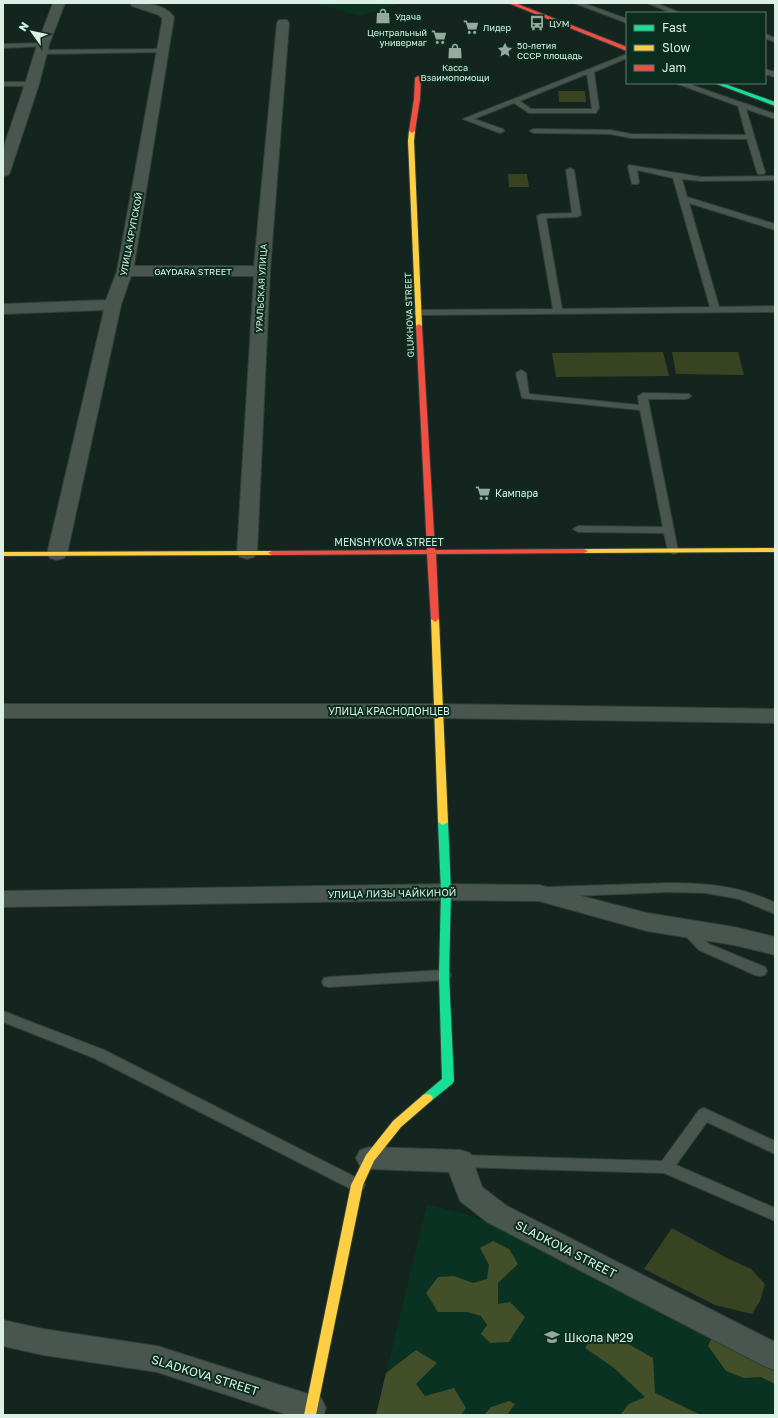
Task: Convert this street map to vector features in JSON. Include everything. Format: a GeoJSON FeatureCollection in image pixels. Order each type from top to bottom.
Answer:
{"type":"FeatureCollection","features":[{"type":"Feature","properties":{"kind":"street"},"geometry":{"type":"LineString","coordinates":[[3,172],[9,130],[32,84],[42,48],[58,3]]}},
{"type":"Feature","properties":{"kind":"street","name":"УЛИЦА КРУПСКОЙ"},"geometry":{"type":"LineString","coordinates":[[57,554],[113,305],[125,271],[168,17],[163,12],[136,3]]}},
{"type":"Feature","properties":{"kind":"street"},"geometry":{"type":"LineString","coordinates":[[511,3],[626,49]]}},
{"type":"Feature","properties":{"kind":"street","name":"УРАЛЬСКАЯ УЛИЦА"},"geometry":{"type":"LineString","coordinates":[[247,553],[262,271],[283,23]]}},
{"type":"Feature","properties":{"kind":"street","name":"GLUKHOVA STREET"},"geometry":{"type":"LineString","coordinates":[[370,1158],[398,1124],[448,1081],[444,975],[446,892],[439,711],[432,552],[418,313],[411,141],[417,99],[418,78]]}},
{"type":"Feature","properties":{"kind":"street"},"geometry":{"type":"LineString","coordinates":[[720,84],[775,104]]}},
{"type":"Feature","properties":{"kind":"street","name":"GAYDARA STREET"},"geometry":{"type":"LineString","coordinates":[[125,271],[262,271]]}},
{"type":"Feature","properties":{"kind":"street"},"geometry":{"type":"LineString","coordinates":[[3,309],[113,305]]}},
{"type":"Feature","properties":{"kind":"street","name":"MENSHYKOVA STREET"},"geometry":{"type":"LineString","coordinates":[[3,554],[775,550]]}},
{"type":"Feature","properties":{"kind":"street","name":"УЛИЦА КРАСНОДОНЦЕВ"},"geometry":{"type":"LineString","coordinates":[[3,711],[439,711],[775,716]]}},
{"type":"Feature","properties":{"kind":"street","name":"УЛИЦА ЛИЗЫ ЧАЙКИНОЙ"},"geometry":{"type":"LineString","coordinates":[[3,899],[446,892],[538,893],[647,922],[734,936],[775,946]]}},
{"type":"Feature","properties":{"kind":"street"},"geometry":{"type":"LineString","coordinates":[[310,1412],[357,1185],[370,1158],[460,1161]]}},
{"type":"Feature","properties":{"kind":"street","name":"SLADKOVA STREET"},"geometry":{"type":"LineString","coordinates":[[460,1161],[470,1193],[497,1214],[775,1357]]}},
{"type":"Feature","properties":{"kind":"street","name":"SLADKOVA STREET"},"geometry":{"type":"LineString","coordinates":[[3,1333],[44,1342],[157,1359],[310,1412]]}},
{"type":"Feature","properties":{"kind":"lane"},"geometry":{"type":"LineString","coordinates":[[577,3],[626,21]]}},
{"type":"Feature","properties":{"kind":"lane"},"geometry":{"type":"LineString","coordinates":[[650,3],[675,12]]}},
{"type":"Feature","properties":{"kind":"lane"},"geometry":{"type":"LineString","coordinates":[[3,46],[163,51]]}},
{"type":"Feature","properties":{"kind":"lane"},"geometry":{"type":"LineString","coordinates":[[500,131],[467,119],[626,56]]}},
{"type":"Feature","properties":{"kind":"lane"},"geometry":{"type":"LineString","coordinates":[[617,61],[626,65]]}},
{"type":"Feature","properties":{"kind":"lane"},"geometry":{"type":"LineString","coordinates":[[515,100],[529,111],[594,110],[590,71]]}},
{"type":"Feature","properties":{"kind":"lane"},"geometry":{"type":"LineString","coordinates":[[3,84],[32,84]]}},
{"type":"Feature","properties":{"kind":"lane"},"geometry":{"type":"LineString","coordinates":[[682,84],[775,117]]}},
{"type":"Feature","properties":{"kind":"lane"},"geometry":{"type":"LineString","coordinates":[[741,105],[761,172]]}},
{"type":"Feature","properties":{"kind":"lane"},"geometry":{"type":"LineString","coordinates":[[534,131],[610,132],[631,136],[750,137]]}},
{"type":"Feature","properties":{"kind":"lane"},"geometry":{"type":"LineString","coordinates":[[635,182],[632,167],[701,179],[775,178]]}},
{"type":"Feature","properties":{"kind":"lane"},"geometry":{"type":"LineString","coordinates":[[558,312],[541,216],[577,215],[570,170]]}},
{"type":"Feature","properties":{"kind":"lane"},"geometry":{"type":"LineString","coordinates":[[677,176],[715,309]]}},
{"type":"Feature","properties":{"kind":"lane"},"geometry":{"type":"LineString","coordinates":[[684,199],[775,227]]}},
{"type":"Feature","properties":{"kind":"lane"},"geometry":{"type":"LineString","coordinates":[[418,313],[622,312],[775,309]]}},
{"type":"Feature","properties":{"kind":"lane"},"geometry":{"type":"LineString","coordinates":[[521,373],[525,396],[644,408]]}},
{"type":"Feature","properties":{"kind":"lane"},"geometry":{"type":"LineString","coordinates":[[673,551],[644,408],[644,396],[686,396]]}},
{"type":"Feature","properties":{"kind":"lane"},"geometry":{"type":"LineString","coordinates":[[578,529],[669,530]]}},
{"type":"Feature","properties":{"kind":"lane"},"geometry":{"type":"LineString","coordinates":[[538,893],[683,887],[728,891],[766,903],[775,909]]}},
{"type":"Feature","properties":{"kind":"lane"},"geometry":{"type":"LineString","coordinates":[[685,928],[704,947],[760,971]]}},
{"type":"Feature","properties":{"kind":"lane"},"geometry":{"type":"LineString","coordinates":[[329,982],[444,975]]}},
{"type":"Feature","properties":{"kind":"lane"},"geometry":{"type":"LineString","coordinates":[[3,1016],[99,1054],[357,1185]]}},
{"type":"Feature","properties":{"kind":"lane"},"geometry":{"type":"LineString","coordinates":[[666,1167],[704,1114],[775,1148]]}},
{"type":"Feature","properties":{"kind":"lane"},"geometry":{"type":"LineString","coordinates":[[460,1161],[666,1167],[775,1215]]}},
{"type":"Feature","properties":{"kind":"shaded area"},"geometry":{"type":"Polygon","coordinates":[[[313,3],[395,3],[397,5],[359,16],[313,3]]]}},
{"type":"Feature","properties":{"kind":"shaded area"},"geometry":{"type":"Polygon","coordinates":[[[558,91],[585,91],[586,102],[559,102],[558,91]]]}},
{"type":"Feature","properties":{"kind":"shaded area"},"geometry":{"type":"Polygon","coordinates":[[[508,174],[527,174],[529,187],[509,187],[508,174]]]}},
{"type":"Feature","properties":{"kind":"shaded area"},"geometry":{"type":"Polygon","coordinates":[[[663,352],[669,376],[556,377],[552,353],[663,352]]]}},
{"type":"Feature","properties":{"kind":"shaded area"},"geometry":{"type":"Polygon","coordinates":[[[672,352],[738,352],[744,375],[676,374],[672,352]]]}},
{"type":"Feature","properties":{"kind":"shaded area","name":"Школа №29"},"geometry":{"type":"Polygon","coordinates":[[[427,1204],[466,1214],[507,1230],[775,1371],[775,1415],[376,1415],[427,1204]]]}},
{"type":"Feature","properties":{"kind":"shaded area"},"geometry":{"type":"Polygon","coordinates":[[[672,1228],[727,1258],[751,1269],[765,1284],[760,1301],[752,1314],[715,1305],[644,1269],[672,1228]]]}},
{"type":"Feature","properties":{"kind":"shaded area"},"geometry":{"type":"Polygon","coordinates":[[[493,1241],[509,1249],[518,1264],[498,1283],[498,1304],[510,1302],[525,1317],[509,1342],[490,1343],[481,1334],[487,1325],[481,1316],[467,1312],[438,1312],[426,1293],[438,1277],[454,1276],[473,1283],[487,1279],[489,1265],[480,1248],[493,1241]]]}},
{"type":"Feature","properties":{"kind":"shaded area"},"geometry":{"type":"Polygon","coordinates":[[[601,1334],[623,1341],[653,1358],[655,1393],[701,1415],[620,1415],[629,1404],[645,1397],[614,1368],[585,1348],[592,1338],[601,1334]]]}},
{"type":"Feature","properties":{"kind":"shaded area"},"geometry":{"type":"Polygon","coordinates":[[[713,1335],[775,1364],[775,1384],[761,1377],[744,1378],[726,1371],[708,1346],[713,1335]]]}},
{"type":"Feature","properties":{"kind":"shaded area"},"geometry":{"type":"Polygon","coordinates":[[[416,1350],[437,1363],[416,1384],[425,1396],[454,1388],[466,1408],[461,1415],[376,1415],[386,1373],[416,1350]]]}},
{"type":"Feature","properties":{"kind":"shaded area"},"geometry":{"type":"Polygon","coordinates":[[[509,1401],[515,1404],[507,1415],[484,1415],[491,1407],[509,1401]]]}},
{"type":"Feature","properties":{"kind":"traffic: fast"},"geometry":{"type":"LineString","coordinates":[[720,84],[775,104]]}},
{"type":"Feature","properties":{"kind":"traffic: fast"},"geometry":{"type":"LineString","coordinates":[[427,1098],[448,1081],[444,975],[446,892],[443,822]]}},
{"type":"Feature","properties":{"kind":"traffic: slow"},"geometry":{"type":"LineString","coordinates":[[412,131],[411,141],[419,326]]}},
{"type":"Feature","properties":{"kind":"traffic: slow"},"geometry":{"type":"LineString","coordinates":[[584,551],[775,550]]}},
{"type":"Feature","properties":{"kind":"traffic: slow"},"geometry":{"type":"LineString","coordinates":[[3,554],[272,553]]}},
{"type":"Feature","properties":{"kind":"traffic: slow"},"geometry":{"type":"LineString","coordinates":[[435,619],[443,822]]}},
{"type":"Feature","properties":{"kind":"traffic: slow"},"geometry":{"type":"LineString","coordinates":[[310,1415],[357,1185],[370,1158],[397,1124],[427,1098]]}},
{"type":"Feature","properties":{"kind":"traffic: jam"},"geometry":{"type":"LineString","coordinates":[[511,3],[626,49]]}},
{"type":"Feature","properties":{"kind":"traffic: jam"},"geometry":{"type":"LineString","coordinates":[[412,131],[417,99],[418,78]]}},
{"type":"Feature","properties":{"kind":"traffic: jam"},"geometry":{"type":"LineString","coordinates":[[419,326],[435,619]]}},
{"type":"Feature","properties":{"kind":"traffic: jam"},"geometry":{"type":"LineString","coordinates":[[272,553],[584,551]]}},
{"type":"Feature","properties":{"kind":"place","name":"Удача"},"geometry":{"type":"Point","coordinates":[383,16]}},
{"type":"Feature","properties":{"kind":"place","name":"ЦУМ"},"geometry":{"type":"Point","coordinates":[537,23]}},
{"type":"Feature","properties":{"kind":"place","name":"Лидер"},"geometry":{"type":"Point","coordinates":[471,27]}},
{"type":"Feature","properties":{"kind":"place","name":"Центральный универмаг"},"geometry":{"type":"Point","coordinates":[439,37]}},
{"type":"Feature","properties":{"kind":"place","name":"50-летия СССР площадь"},"geometry":{"type":"Point","coordinates":[505,50]}},
{"type":"Feature","properties":{"kind":"place","name":"Касса Взаимопомощи"},"geometry":{"type":"Point","coordinates":[455,51]}},
{"type":"Feature","properties":{"kind":"place","name":"Кампара"},"geometry":{"type":"Point","coordinates":[483,493]}},
{"type":"Feature","properties":{"kind":"place","name":"Школа №29"},"geometry":{"type":"Point","coordinates":[552,1337]}}]}
